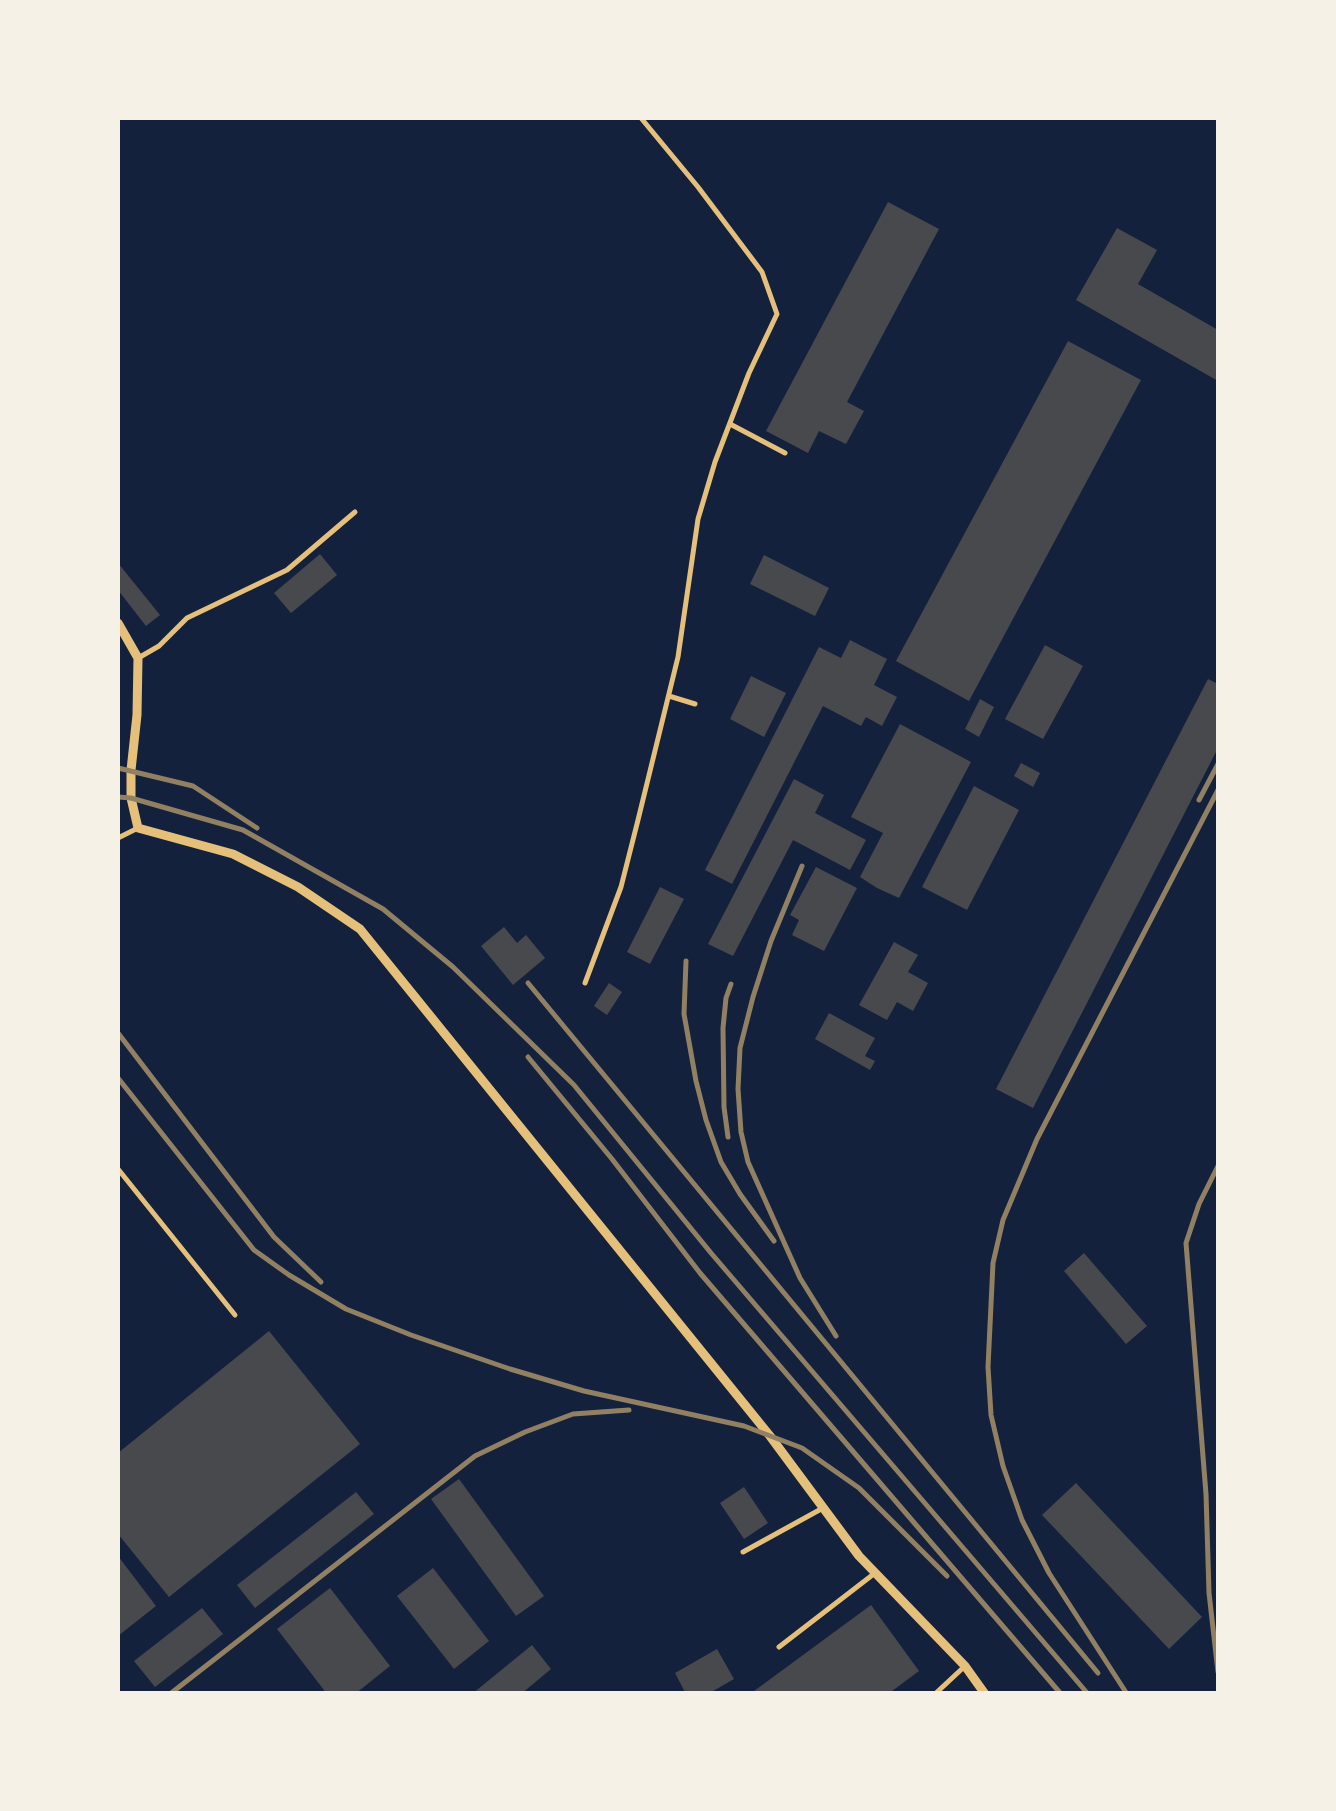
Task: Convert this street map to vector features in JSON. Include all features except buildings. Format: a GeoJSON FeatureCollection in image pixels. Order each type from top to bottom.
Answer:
{"type":"FeatureCollection","features":[{"type":"Feature","properties":{"kind":"street"},"geometry":{"type":"LineString","coordinates":[[118,623],[138,658],[131,770],[131,798],[138,828],[233,854],[298,887],[360,929],[770,1436],[859,1556],[964,1666],[985,1694]]}},
{"type":"Feature","properties":{"kind":"lane"},"geometry":{"type":"LineString","coordinates":[[585,982],[621,887],[678,657],[698,519],[749,373],[777,314],[762,272],[641,118]]}},
{"type":"Feature","properties":{"kind":"lane"},"geometry":{"type":"LineString","coordinates":[[730,424],[785,453]]}},
{"type":"Feature","properties":{"kind":"lane"},"geometry":{"type":"LineString","coordinates":[[138,658],[159,646],[188,618],[287,570],[355,512]]}},
{"type":"Feature","properties":{"kind":"lane"},"geometry":{"type":"LineString","coordinates":[[668,696],[695,704]]}},
{"type":"Feature","properties":{"kind":"lane"},"geometry":{"type":"LineString","coordinates":[[118,838],[138,828]]}},
{"type":"Feature","properties":{"kind":"lane"},"geometry":{"type":"LineString","coordinates":[[118,1168],[235,1315]]}},
{"type":"Feature","properties":{"kind":"lane"},"geometry":{"type":"LineString","coordinates":[[743,1552],[823,1508]]}},
{"type":"Feature","properties":{"kind":"lane"},"geometry":{"type":"LineString","coordinates":[[779,1647],[875,1573]]}},
{"type":"Feature","properties":{"kind":"lane"},"geometry":{"type":"LineString","coordinates":[[934,1694],[964,1666]]}},
{"type":"Feature","properties":{"kind":"railway"},"geometry":{"type":"LineString","coordinates":[[1199,800],[1218,764]]}},
{"type":"Feature","properties":{"kind":"railway"},"geometry":{"type":"LineString","coordinates":[[118,768],[193,786],[257,828]]}},
{"type":"Feature","properties":{"kind":"railway"},"geometry":{"type":"LineString","coordinates":[[1127,1694],[1049,1573],[1022,1520],[1003,1466],[991,1415],[988,1367],[993,1263],[1003,1220],[1037,1139],[1218,790]]}},
{"type":"Feature","properties":{"kind":"railway"},"geometry":{"type":"LineString","coordinates":[[118,797],[243,830],[383,909],[453,967],[574,1085],[711,1253],[1088,1694]]}},
{"type":"Feature","properties":{"kind":"railway"},"geometry":{"type":"LineString","coordinates":[[802,866],[771,941],[740,1048],[741,1132],[748,1162],[800,1278],[836,1336]]}},
{"type":"Feature","properties":{"kind":"railway"},"geometry":{"type":"LineString","coordinates":[[686,961],[684,1014],[706,1120],[721,1162],[774,1241]]}},
{"type":"Feature","properties":{"kind":"railway"},"geometry":{"type":"LineString","coordinates":[[528,983],[1098,1673]]}},
{"type":"Feature","properties":{"kind":"railway"},"geometry":{"type":"LineString","coordinates":[[728,1137],[723,1028],[731,984]]}},
{"type":"Feature","properties":{"kind":"railway"},"geometry":{"type":"LineString","coordinates":[[118,1033],[274,1237],[321,1282]]}},
{"type":"Feature","properties":{"kind":"railway"},"geometry":{"type":"LineString","coordinates":[[528,1057],[700,1273],[1061,1694]]}},
{"type":"Feature","properties":{"kind":"railway"},"geometry":{"type":"LineString","coordinates":[[118,1078],[254,1250],[289,1275],[346,1309],[510,1369],[584,1391],[744,1426],[802,1448],[859,1488],[947,1576]]}},
{"type":"Feature","properties":{"kind":"railway"},"geometry":{"type":"LineString","coordinates":[[1218,1166],[1186,1243],[1206,1494],[1209,1593],[1218,1672]]}},
{"type":"Feature","properties":{"kind":"railway"},"geometry":{"type":"LineString","coordinates":[[170,1694],[475,1456],[573,1414],[629,1410]]}}]}
